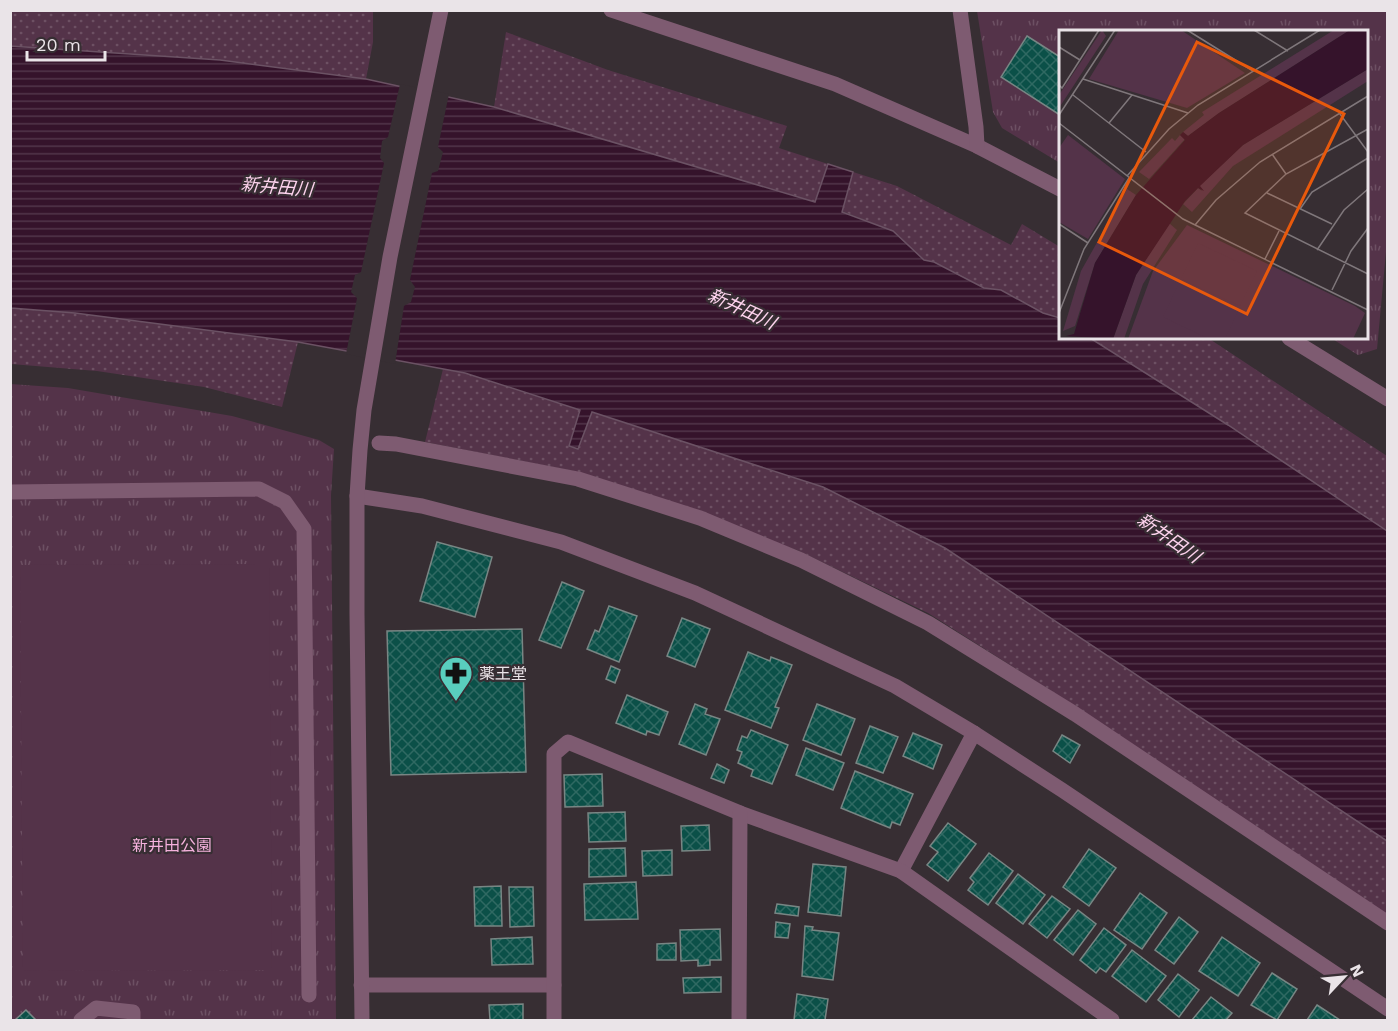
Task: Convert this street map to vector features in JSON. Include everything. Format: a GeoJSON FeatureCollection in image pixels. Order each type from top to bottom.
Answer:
{"type":"FeatureCollection","features":[{"type":"Feature","properties":{"kind":"street"},"geometry":{"type":"LineString","coordinates":[[362,1020],[357,496],[364,410],[390,257],[441,10]]}},
{"type":"Feature","properties":{"kind":"street"},"geometry":{"type":"LineString","coordinates":[[611,10],[638,15],[835,84],[976,146],[1059,188]]}},
{"type":"Feature","properties":{"kind":"street"},"geometry":{"type":"LineString","coordinates":[[960,10],[976,127],[976,146]]}},
{"type":"Feature","properties":{"kind":"street"},"geometry":{"type":"LineString","coordinates":[[1291,339],[1388,399]]}},
{"type":"Feature","properties":{"kind":"street"},"geometry":{"type":"LineString","coordinates":[[379,443],[396,444],[578,479],[700,518],[801,560],[928,623],[1075,714],[1388,923]]}},
{"type":"Feature","properties":{"kind":"street"},"geometry":{"type":"LineString","coordinates":[[10,492],[259,489],[285,502],[304,529],[309,995]]}},
{"type":"Feature","properties":{"kind":"street"},"geometry":{"type":"LineString","coordinates":[[357,496],[423,506],[561,542],[685,589],[800,640],[895,686],[974,733],[1062,790],[1388,1009]]}},
{"type":"Feature","properties":{"kind":"street"},"geometry":{"type":"LineString","coordinates":[[901,871],[974,733]]}},
{"type":"Feature","properties":{"kind":"street"},"geometry":{"type":"LineString","coordinates":[[554,1020],[554,754],[568,742],[740,813],[901,871],[1113,1020]]}},
{"type":"Feature","properties":{"kind":"street"},"geometry":{"type":"LineString","coordinates":[[739,1020],[740,813]]}},
{"type":"Feature","properties":{"kind":"street"},"geometry":{"type":"LineString","coordinates":[[361,985],[554,985]]}},
{"type":"Feature","properties":{"kind":"street"},"geometry":{"type":"LineString","coordinates":[[81,1020],[96,1008],[133,1012],[133,1020]]}},
{"type":"Feature","properties":{"kind":"street"},"geometry":{"type":"LineString","coordinates":[[1384,1020],[1388,1014]]}},
{"type":"Feature","properties":{"kind":"green space"},"geometry":{"type":"Polygon","coordinates":[[[10,11],[373,11],[373,42],[366,79],[220,60],[11,46],[10,11]]]}},
{"type":"Feature","properties":{"kind":"green space"},"geometry":{"type":"Polygon","coordinates":[[[977,11],[1387,11],[1388,230],[1377,349],[1358,355],[1333,339],[1368,339],[1368,30],[1059,30],[1059,162],[1002,128],[993,112],[977,11]]]}},
{"type":"Feature","properties":{"kind":"green space"},"geometry":{"type":"Polygon","coordinates":[[[506,32],[608,70],[787,126],[779,148],[828,164],[815,202],[494,107],[506,32]]]}},
{"type":"Feature","properties":{"kind":"green space"},"geometry":{"type":"Polygon","coordinates":[[[853,172],[897,186],[1011,245],[1022,224],[1059,246],[1059,319],[1043,313],[1001,290],[984,288],[934,262],[924,260],[893,231],[842,211],[853,172]]]}},
{"type":"Feature","properties":{"kind":"green space"},"geometry":{"type":"Polygon","coordinates":[[[10,308],[75,313],[298,342],[282,407],[204,387],[97,371],[11,364],[10,308]]]}},
{"type":"Feature","properties":{"kind":"green space"},"geometry":{"type":"Polygon","coordinates":[[[1092,339],[1210,339],[1387,456],[1387,531],[1228,425],[1092,339]]]}},
{"type":"Feature","properties":{"kind":"green space"},"geometry":{"type":"Polygon","coordinates":[[[443,369],[465,373],[580,410],[569,447],[578,449],[592,412],[823,487],[945,548],[1387,841],[1387,915],[1075,706],[928,613],[797,550],[573,471],[425,442],[443,369]]]}},
{"type":"Feature","properties":{"kind":"green space","name":"新井田公園"},"geometry":{"type":"Polygon","coordinates":[[[10,384],[68,388],[232,416],[319,440],[334,449],[331,495],[336,1020],[11,1020],[10,384]]]}},
{"type":"Feature","properties":{"kind":"green space"},"geometry":{"type":"Polygon","coordinates":[[[269,564],[272,970],[23,971],[20,565],[269,564]]]}},
{"type":"Feature","properties":{"kind":"water","name":"新井田川"},"geometry":{"type":"Polygon","coordinates":[[[10,46],[220,60],[366,79],[494,107],[815,202],[828,164],[853,172],[842,212],[893,231],[924,260],[934,262],[984,288],[1001,290],[1043,313],[1059,318],[1059,339],[1092,339],[1228,425],[1387,531],[1387,841],[945,548],[823,487],[592,412],[578,449],[569,446],[580,410],[465,373],[298,342],[75,313],[11,308],[10,46]]]}},
{"type":"Feature","properties":{"kind":"pier"},"geometry":{"type":"Polygon","coordinates":[[[400,84],[449,94],[438,147],[443,152],[438,171],[432,173],[410,280],[415,287],[411,302],[404,306],[395,364],[346,354],[357,298],[351,292],[355,275],[361,272],[384,163],[380,158],[382,141],[388,137],[400,84]]]}},
{"type":"Feature","properties":{"kind":"building"},"geometry":{"type":"Polygon","coordinates":[[[1027,36],[1059,56],[1059,114],[1001,77],[1027,36]]]}},
{"type":"Feature","properties":{"kind":"building"},"geometry":{"type":"Polygon","coordinates":[[[437,542],[492,557],[475,617],[420,601],[437,542]]]}},
{"type":"Feature","properties":{"kind":"building"},"geometry":{"type":"Polygon","coordinates":[[[562,582],[584,591],[561,648],[539,640],[562,582]]]}},
{"type":"Feature","properties":{"kind":"building"},"geometry":{"type":"Polygon","coordinates":[[[609,606],[637,616],[619,662],[587,649],[595,630],[599,632],[609,606]]]}},
{"type":"Feature","properties":{"kind":"building"},"geometry":{"type":"Polygon","coordinates":[[[682,618],[710,629],[695,667],[667,656],[682,618]]]}},
{"type":"Feature","properties":{"kind":"building","name":"薬王堂"},"geometry":{"type":"Polygon","coordinates":[[[522,629],[526,772],[391,775],[387,631],[522,629]]]}},
{"type":"Feature","properties":{"kind":"building"},"geometry":{"type":"Polygon","coordinates":[[[748,652],[770,661],[771,657],[792,665],[775,707],[779,708],[771,728],[725,710],[748,652]]]}},
{"type":"Feature","properties":{"kind":"building"},"geometry":{"type":"Polygon","coordinates":[[[611,666],[620,670],[615,683],[606,679],[611,666]]]}},
{"type":"Feature","properties":{"kind":"building"},"geometry":{"type":"Polygon","coordinates":[[[627,695],[668,712],[659,735],[647,731],[646,735],[616,723],[627,695]]]}},
{"type":"Feature","properties":{"kind":"building"},"geometry":{"type":"Polygon","coordinates":[[[695,704],[707,709],[705,714],[720,719],[706,755],[679,744],[695,704]]]}},
{"type":"Feature","properties":{"kind":"building"},"geometry":{"type":"Polygon","coordinates":[[[817,704],[855,719],[841,755],[803,740],[817,704]]]}},
{"type":"Feature","properties":{"kind":"building"},"geometry":{"type":"Polygon","coordinates":[[[870,726],[898,737],[883,773],[856,763],[870,726]]]}},
{"type":"Feature","properties":{"kind":"building"},"geometry":{"type":"Polygon","coordinates":[[[751,730],[788,745],[772,784],[751,776],[753,770],[738,763],[742,752],[737,750],[742,736],[747,738],[751,730]]]}},
{"type":"Feature","properties":{"kind":"building"},"geometry":{"type":"Polygon","coordinates":[[[913,733],[942,745],[933,769],[903,756],[913,733]]]}},
{"type":"Feature","properties":{"kind":"building"},"geometry":{"type":"Polygon","coordinates":[[[1062,735],[1080,745],[1070,763],[1053,751],[1062,735]]]}},
{"type":"Feature","properties":{"kind":"building"},"geometry":{"type":"Polygon","coordinates":[[[806,748],[844,763],[833,790],[796,775],[806,748]]]}},
{"type":"Feature","properties":{"kind":"building"},"geometry":{"type":"Polygon","coordinates":[[[717,764],[729,770],[724,783],[711,778],[717,764]]]}},
{"type":"Feature","properties":{"kind":"building"},"geometry":{"type":"Polygon","coordinates":[[[855,771],[913,794],[900,825],[892,822],[890,828],[841,808],[855,771]]]}},
{"type":"Feature","properties":{"kind":"building"},"geometry":{"type":"Polygon","coordinates":[[[602,774],[603,806],[565,807],[564,775],[602,774]]]}},
{"type":"Feature","properties":{"kind":"building"},"geometry":{"type":"Polygon","coordinates":[[[625,812],[626,841],[589,842],[588,813],[625,812]]]}},
{"type":"Feature","properties":{"kind":"building"},"geometry":{"type":"Polygon","coordinates":[[[948,823],[976,844],[948,881],[927,865],[938,852],[930,846],[948,823]]]}},
{"type":"Feature","properties":{"kind":"building"},"geometry":{"type":"Polygon","coordinates":[[[709,825],[710,850],[682,851],[681,826],[709,825]]]}},
{"type":"Feature","properties":{"kind":"building"},"geometry":{"type":"Polygon","coordinates":[[[625,848],[626,876],[589,877],[589,849],[625,848]]]}},
{"type":"Feature","properties":{"kind":"building"},"geometry":{"type":"Polygon","coordinates":[[[1089,849],[1116,868],[1089,906],[1063,887],[1089,849]]]}},
{"type":"Feature","properties":{"kind":"building"},"geometry":{"type":"Polygon","coordinates":[[[672,850],[672,875],[643,876],[642,851],[672,850]]]}},
{"type":"Feature","properties":{"kind":"building"},"geometry":{"type":"Polygon","coordinates":[[[989,853],[1013,871],[988,905],[968,890],[974,882],[970,878],[989,853]]]}},
{"type":"Feature","properties":{"kind":"building"},"geometry":{"type":"Polygon","coordinates":[[[813,864],[846,867],[841,916],[808,912],[813,864]]]}},
{"type":"Feature","properties":{"kind":"building"},"geometry":{"type":"Polygon","coordinates":[[[1018,874],[1045,895],[1023,924],[996,903],[1018,874]]]}},
{"type":"Feature","properties":{"kind":"building"},"geometry":{"type":"Polygon","coordinates":[[[636,882],[638,919],[585,920],[584,884],[636,882]]]}},
{"type":"Feature","properties":{"kind":"building"},"geometry":{"type":"Polygon","coordinates":[[[501,886],[502,926],[475,926],[474,887],[501,886]]]}},
{"type":"Feature","properties":{"kind":"building"},"geometry":{"type":"Polygon","coordinates":[[[509,887],[533,887],[534,926],[510,927],[509,887]]]}},
{"type":"Feature","properties":{"kind":"building"},"geometry":{"type":"Polygon","coordinates":[[[1140,893],[1167,913],[1142,949],[1114,930],[1140,893]]]}},
{"type":"Feature","properties":{"kind":"building"},"geometry":{"type":"Polygon","coordinates":[[[1052,896],[1070,909],[1047,938],[1029,924],[1052,896]]]}},
{"type":"Feature","properties":{"kind":"building"},"geometry":{"type":"Polygon","coordinates":[[[777,904],[799,907],[798,916],[775,913],[777,904]]]}},
{"type":"Feature","properties":{"kind":"building"},"geometry":{"type":"Polygon","coordinates":[[[1078,910],[1096,924],[1073,955],[1054,940],[1078,910]]]}},
{"type":"Feature","properties":{"kind":"building"},"geometry":{"type":"Polygon","coordinates":[[[1179,917],[1198,932],[1174,964],[1155,950],[1179,917]]]}},
{"type":"Feature","properties":{"kind":"building"},"geometry":{"type":"Polygon","coordinates":[[[776,922],[790,924],[788,938],[775,937],[776,922]]]}},
{"type":"Feature","properties":{"kind":"building"},"geometry":{"type":"Polygon","coordinates":[[[805,926],[813,927],[812,930],[839,933],[833,980],[802,976],[805,926]]]}},
{"type":"Feature","properties":{"kind":"building"},"geometry":{"type":"Polygon","coordinates":[[[1104,928],[1126,945],[1106,972],[1100,968],[1096,973],[1080,960],[1104,928]]]}},
{"type":"Feature","properties":{"kind":"building"},"geometry":{"type":"Polygon","coordinates":[[[720,929],[721,960],[710,960],[710,965],[698,966],[698,960],[681,961],[680,930],[720,929]]]}},
{"type":"Feature","properties":{"kind":"building"},"geometry":{"type":"Polygon","coordinates":[[[532,937],[533,964],[492,965],[491,939],[532,937]]]}},
{"type":"Feature","properties":{"kind":"building"},"geometry":{"type":"Polygon","coordinates":[[[1222,937],[1260,963],[1238,996],[1199,971],[1222,937]]]}},
{"type":"Feature","properties":{"kind":"building"},"geometry":{"type":"Polygon","coordinates":[[[676,943],[676,960],[657,960],[657,944],[676,943]]]}},
{"type":"Feature","properties":{"kind":"building"},"geometry":{"type":"Polygon","coordinates":[[[1132,950],[1166,976],[1146,1002],[1112,976],[1132,950]]]}},
{"type":"Feature","properties":{"kind":"building"},"geometry":{"type":"Polygon","coordinates":[[[1272,973],[1297,989],[1277,1020],[1251,1005],[1272,973]]]}},
{"type":"Feature","properties":{"kind":"building"},"geometry":{"type":"Polygon","coordinates":[[[1178,974],[1199,990],[1179,1017],[1158,1000],[1178,974]]]}},
{"type":"Feature","properties":{"kind":"building"},"geometry":{"type":"Polygon","coordinates":[[[721,977],[721,992],[684,993],[683,978],[721,977]]]}},
{"type":"Feature","properties":{"kind":"building"},"geometry":{"type":"Polygon","coordinates":[[[797,994],[828,999],[825,1020],[794,1020],[797,994]]]}},
{"type":"Feature","properties":{"kind":"building"},"geometry":{"type":"Polygon","coordinates":[[[1211,997],[1232,1013],[1226,1020],[1192,1020],[1211,997]]]}},
{"type":"Feature","properties":{"kind":"building"},"geometry":{"type":"Polygon","coordinates":[[[523,1004],[523,1020],[490,1020],[489,1005],[523,1004]]]}},
{"type":"Feature","properties":{"kind":"building"},"geometry":{"type":"Polygon","coordinates":[[[1317,1005],[1340,1020],[1307,1020],[1317,1005]]]}},
{"type":"Feature","properties":{"kind":"building"},"geometry":{"type":"Polygon","coordinates":[[[26,1010],[36,1020],[15,1020],[26,1010]]]}},
{"type":"Feature","properties":{"kind":"place","name":"薬王堂"},"geometry":{"type":"Point","coordinates":[456,702]}}]}
